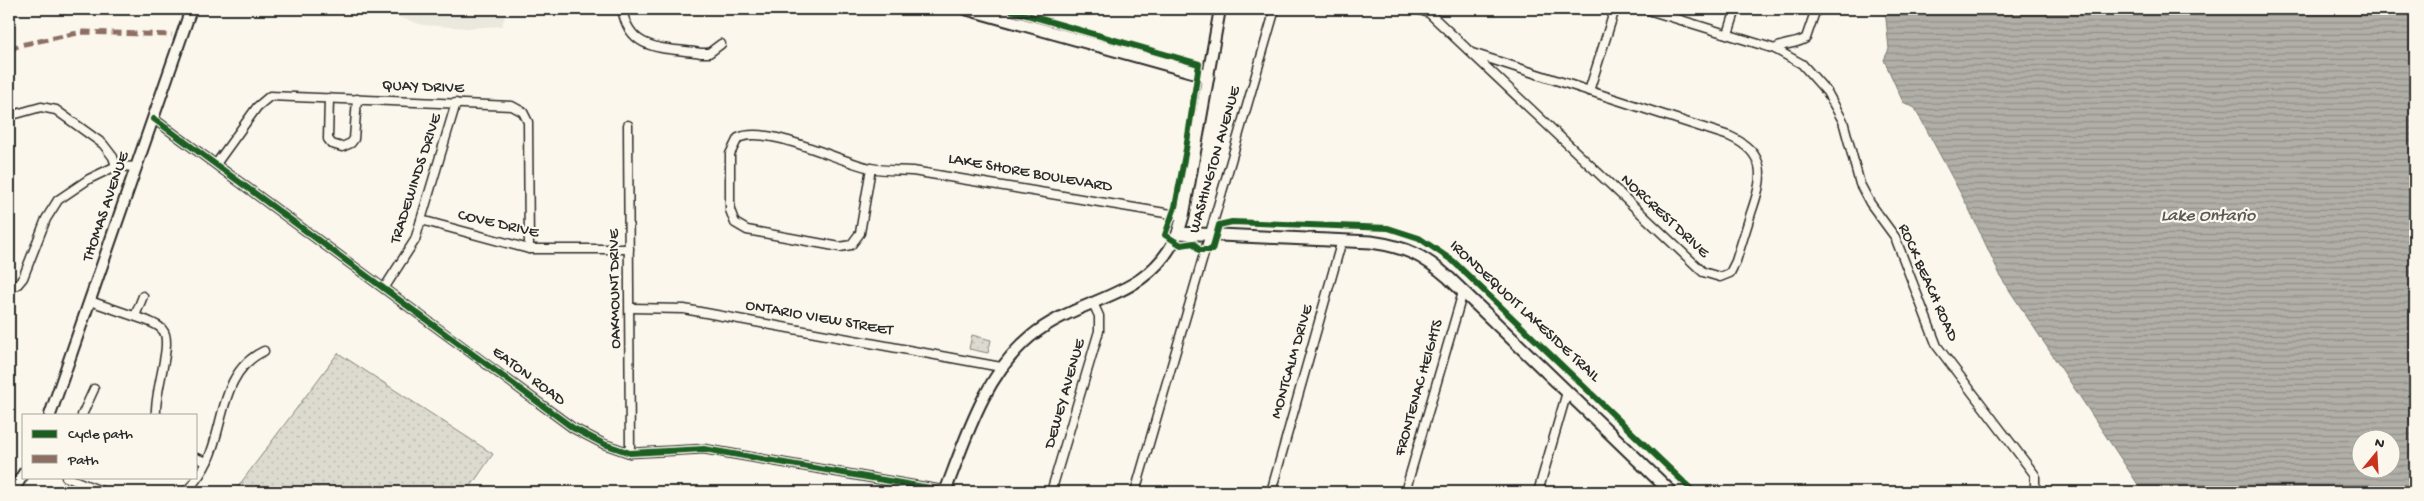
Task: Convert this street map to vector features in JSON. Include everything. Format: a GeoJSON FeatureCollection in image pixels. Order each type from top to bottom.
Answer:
{"type":"FeatureCollection","features":[{"type":"Feature","properties":{"kind":"main road","name":"THOMAS AVENUE"},"geometry":{"type":"LineString","coordinates":[[50,414],[191,9]]}},
{"type":"Feature","properties":{"kind":"main road"},"geometry":{"type":"LineString","coordinates":[[967,9],[1008,14],[1208,76]]}},
{"type":"Feature","properties":{"kind":"main road"},"geometry":{"type":"LineString","coordinates":[[948,492],[981,403],[1001,367],[1016,350],[1042,328],[1141,280],[1162,260],[1178,233],[1183,216],[1220,9]]}},
{"type":"Feature","properties":{"kind":"main road"},"geometry":{"type":"LineString","coordinates":[[1178,233],[1209,236],[1342,240],[1379,243],[1409,250],[1434,265],[1671,492]]}},
{"type":"Feature","properties":{"kind":"main road"},"geometry":{"type":"LineString","coordinates":[[12,492],[22,476]]}},
{"type":"Feature","properties":{"kind":"street"},"geometry":{"type":"LineString","coordinates":[[622,9],[627,29],[640,42],[701,53],[709,53],[721,44]]}},
{"type":"Feature","properties":{"kind":"street","name":"WASHINGTON AVENUE"},"geometry":{"type":"LineString","coordinates":[[1135,492],[1275,9]]}},
{"type":"Feature","properties":{"kind":"street","name":"NORCREST DRIVE"},"geometry":{"type":"LineString","coordinates":[[1417,9],[1429,13],[1703,272],[1720,277],[1730,272],[1736,261],[1761,180],[1759,162],[1749,146],[1729,136],[1472,53]]}},
{"type":"Feature","properties":{"kind":"street"},"geometry":{"type":"LineString","coordinates":[[1589,92],[1615,9]]}},
{"type":"Feature","properties":{"kind":"street","name":"ROCK BEACH ROAD"},"geometry":{"type":"LineString","coordinates":[[1645,9],[1663,11],[1775,49],[1802,64],[1827,92],[1843,121],[1860,184],[1870,203],[1895,237],[1934,340],[2034,475],[2033,492]]}},
{"type":"Feature","properties":{"kind":"street"},"geometry":{"type":"LineString","coordinates":[[1728,34],[1736,9]]}},
{"type":"Feature","properties":{"kind":"street"},"geometry":{"type":"LineString","coordinates":[[1775,49],[1782,44],[1795,44],[1806,38],[1816,9]]}},
{"type":"Feature","properties":{"kind":"street","name":"QUAY DRIVE"},"geometry":{"type":"LineString","coordinates":[[216,164],[265,98],[274,96],[512,106],[523,112],[528,128],[529,249]]}},
{"type":"Feature","properties":{"kind":"street"},"geometry":{"type":"LineString","coordinates":[[329,98],[328,139],[332,144],[342,147],[351,143],[354,138],[357,99]]}},
{"type":"Feature","properties":{"kind":"street","name":"TRADEWINDS DRIVE"},"geometry":{"type":"LineString","coordinates":[[385,287],[410,249],[421,220],[456,103]]}},
{"type":"Feature","properties":{"kind":"street"},"geometry":{"type":"LineString","coordinates":[[9,116],[41,107],[56,110],[103,144],[113,157],[116,166]]}},
{"type":"Feature","properties":{"kind":"street","name":"EATON ROAD"},"geometry":{"type":"LineString","coordinates":[[154,119],[385,287],[573,428],[604,444],[630,453],[704,449],[948,492]]}},
{"type":"Feature","properties":{"kind":"street","name":"OAKMOUNT DRIVE"},"geometry":{"type":"LineString","coordinates":[[628,125],[630,453]]}},
{"type":"Feature","properties":{"kind":"street","name":"LAKE SHORE BOULEVARD"},"geometry":{"type":"LineString","coordinates":[[871,168],[860,233],[851,245],[840,247],[747,230],[739,227],[732,219],[730,210],[730,154],[734,143],[743,136],[756,135],[802,145],[871,168],[913,171],[1183,216]]}},
{"type":"Feature","properties":{"kind":"street"},"geometry":{"type":"LineString","coordinates":[[9,289],[18,284],[23,278],[46,218],[58,200],[89,179],[116,166],[137,167]]}},
{"type":"Feature","properties":{"kind":"street","name":"COVE DRIVE"},"geometry":{"type":"LineString","coordinates":[[421,220],[529,249],[629,249]]}},
{"type":"Feature","properties":{"kind":"street","name":"MONTCALM DRIVE"},"geometry":{"type":"LineString","coordinates":[[1271,492],[1342,240]]}},
{"type":"Feature","properties":{"kind":"street","name":"FRONTENAC HEIGHTS"},"geometry":{"type":"LineString","coordinates":[[1405,492],[1462,292]]}},
{"type":"Feature","properties":{"kind":"street"},"geometry":{"type":"LineString","coordinates":[[135,316],[142,296]]}},
{"type":"Feature","properties":{"kind":"street"},"geometry":{"type":"LineString","coordinates":[[90,301],[135,316],[156,325],[165,333],[167,339],[156,396],[156,414]]}},
{"type":"Feature","properties":{"kind":"street","name":"DEWEY AVENUE"},"geometry":{"type":"LineString","coordinates":[[1051,492],[1099,331],[1099,316],[1093,303]]}},
{"type":"Feature","properties":{"kind":"street","name":"ONTARIO VIEW STREET"},"geometry":{"type":"LineString","coordinates":[[630,308],[684,309],[1001,367]]}},
{"type":"Feature","properties":{"kind":"street"},"geometry":{"type":"LineString","coordinates":[[198,476],[208,462],[231,384],[248,360],[264,351]]}},
{"type":"Feature","properties":{"kind":"street"},"geometry":{"type":"LineString","coordinates":[[82,414],[94,389]]}},
{"type":"Feature","properties":{"kind":"street"},"geometry":{"type":"LineString","coordinates":[[1538,492],[1567,392]]}},
{"type":"Feature","properties":{"kind":"street"},"geometry":{"type":"LineString","coordinates":[[198,459],[208,462]]}},
{"type":"Feature","properties":{"kind":"street"},"geometry":{"type":"LineString","coordinates":[[69,478],[104,492]]}},
{"type":"Feature","properties":{"kind":"street"},"geometry":{"type":"LineString","coordinates":[[186,492],[196,478]]}},
{"type":"Feature","properties":{"kind":"shaded area"},"geometry":{"type":"Polygon","coordinates":[[[374,9],[507,9],[502,26],[467,28],[423,25],[374,9]]]}},
{"type":"Feature","properties":{"kind":"shaded area"},"geometry":{"type":"Polygon","coordinates":[[[972,335],[991,340],[988,353],[969,349],[972,335]]]}},
{"type":"Feature","properties":{"kind":"shaded area"},"geometry":{"type":"Polygon","coordinates":[[[338,353],[493,454],[467,492],[234,492],[338,353]]]}},
{"type":"Feature","properties":{"kind":"water","name":"Lake Ontario"},"geometry":{"type":"Polygon","coordinates":[[[1885,9],[2415,9],[2415,492],[2143,492],[2002,279],[1969,209],[1915,108],[1903,102],[1884,60],[1889,49],[1885,9]]]}},
{"type":"Feature","properties":{"kind":"marked path"},"geometry":{"type":"LineString","coordinates":[[9,50],[20,45],[83,32],[172,35]]}},
{"type":"Feature","properties":{"kind":"cycle path","name":"IRONDEQUOIT LAKESIDE TRAIL"},"geometry":{"type":"LineString","coordinates":[[1006,9],[1199,64],[1175,207],[1165,235],[1181,245],[1194,243],[1199,250],[1212,250],[1219,225],[1232,222],[1388,228],[1419,238],[1453,261],[1694,492]]}},
{"type":"Feature","properties":{"kind":"cycle path"},"geometry":{"type":"LineString","coordinates":[[154,119],[573,428],[604,444],[630,453],[704,449],[953,492]]}}]}
